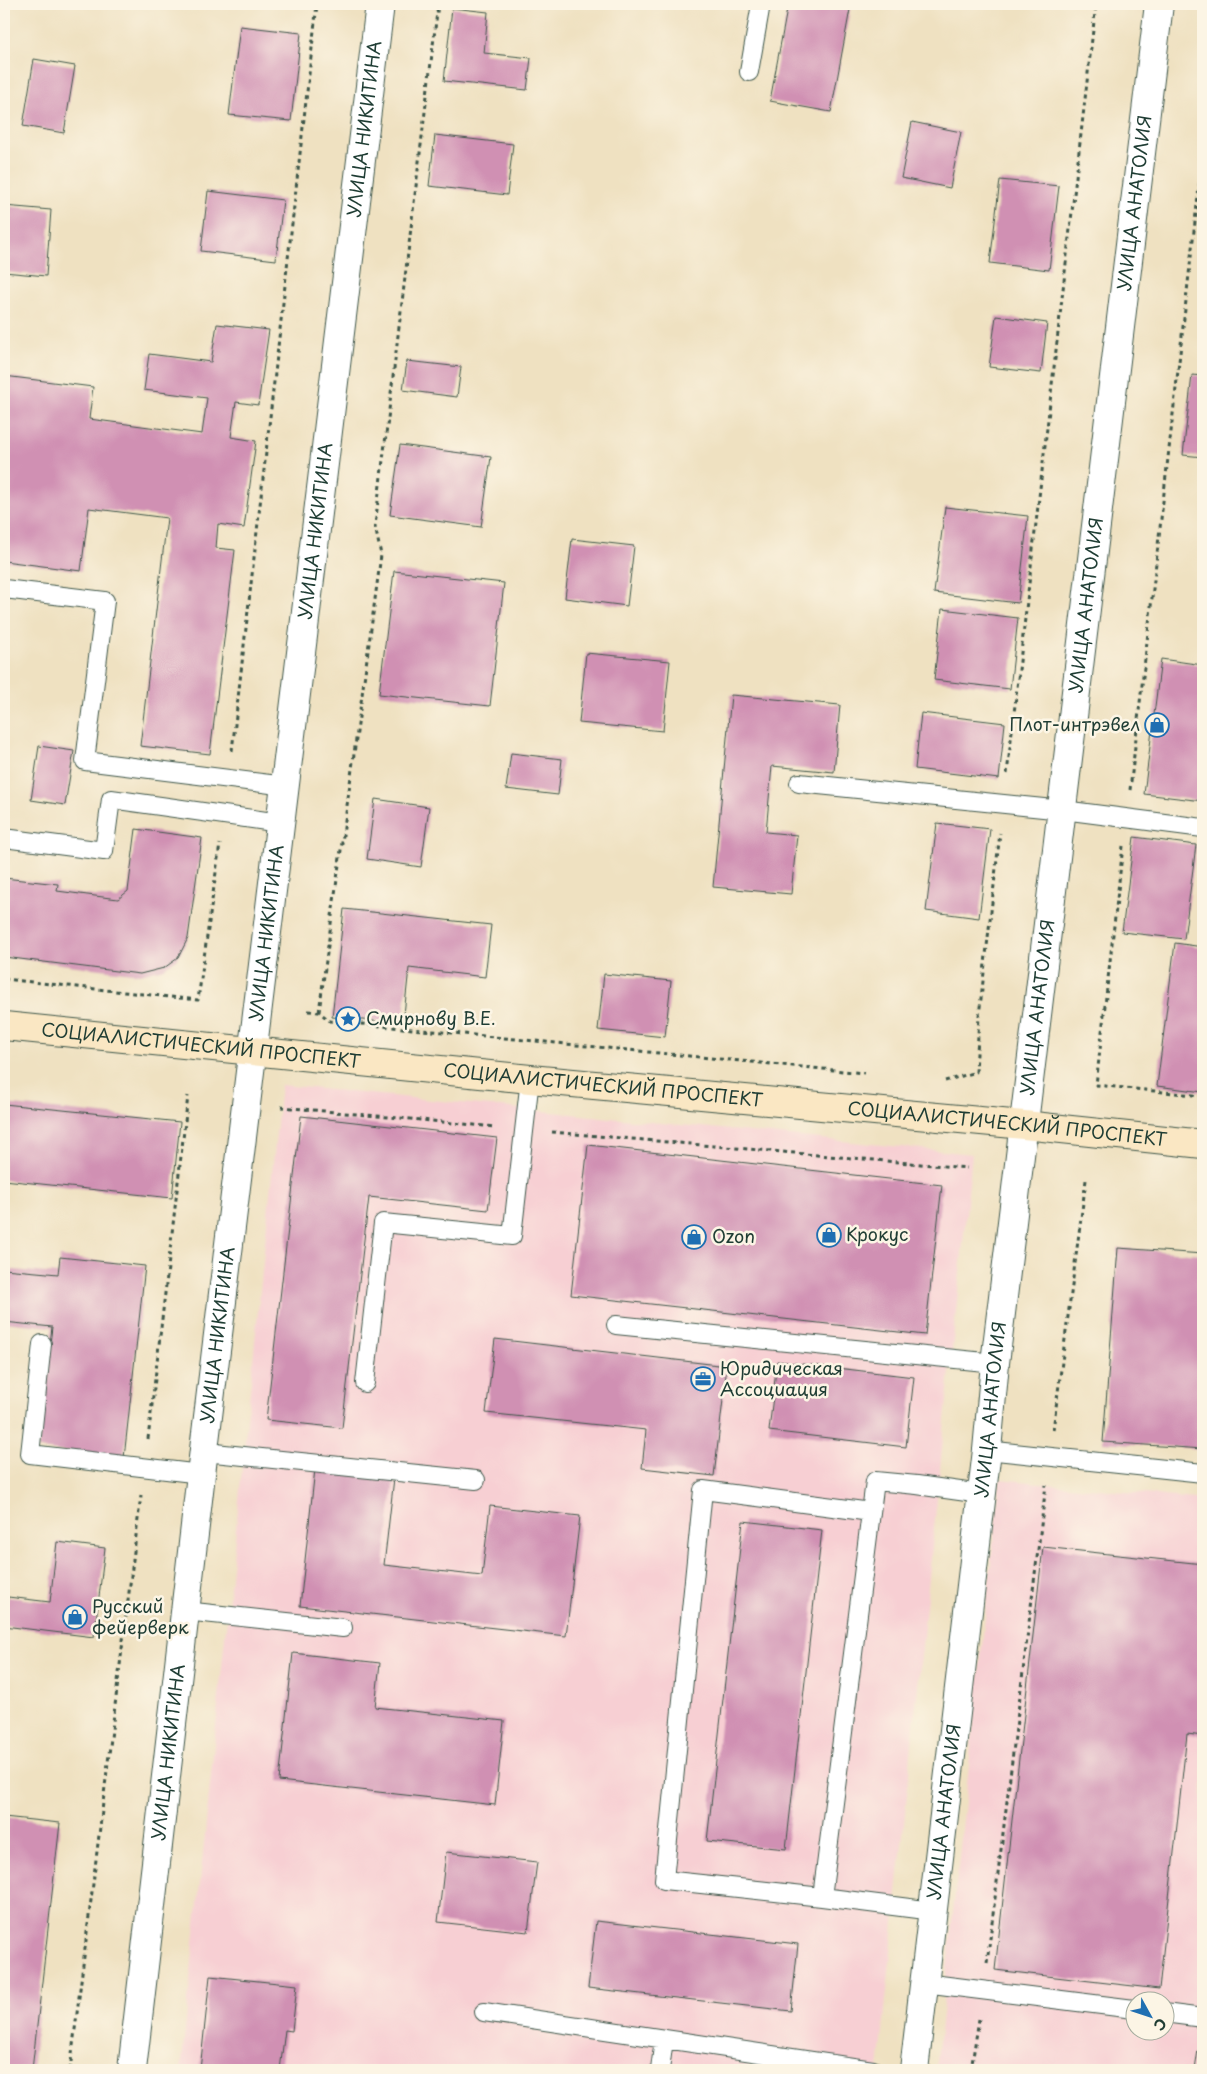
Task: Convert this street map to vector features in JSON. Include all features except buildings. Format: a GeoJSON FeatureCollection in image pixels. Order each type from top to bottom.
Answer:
{"type":"FeatureCollection","features":[{"type":"Feature","properties":{"kind":"street","name":"УЛИЦА НИКИТИНА"},"geometry":{"type":"LineString","coordinates":[[132,2070],[185,1611],[380,4]]}},
{"type":"Feature","properties":{"kind":"street","name":"УЛИЦА АНАТОЛИЯ"},"geometry":{"type":"LineString","coordinates":[[914,2070],[987,1450],[995,1363],[1159,4]]}},
{"type":"Feature","properties":{"kind":"street","name":"СОЦИАЛИСТИЧЕСКИЙ ПРОСПЕКТ"},"geometry":{"type":"LineString","coordinates":[[4,1026],[1203,1144]]}},
{"type":"Feature","properties":{"kind":"lane"},"geometry":{"type":"LineString","coordinates":[[749,72],[761,4]]}},
{"type":"Feature","properties":{"kind":"lane"},"geometry":{"type":"LineString","coordinates":[[4,589],[105,601],[85,761],[286,786]]}},
{"type":"Feature","properties":{"kind":"lane"},"geometry":{"type":"LineString","coordinates":[[799,783],[1063,810],[1203,828]]}},
{"type":"Feature","properties":{"kind":"lane"},"geometry":{"type":"LineString","coordinates":[[4,838],[104,851],[111,800],[280,823]]}},
{"type":"Feature","properties":{"kind":"lane"},"geometry":{"type":"LineString","coordinates":[[365,1383],[383,1223],[512,1236],[530,1079]]}},
{"type":"Feature","properties":{"kind":"lane"},"geometry":{"type":"LineString","coordinates":[[616,1325],[995,1363]]}},
{"type":"Feature","properties":{"kind":"lane"},"geometry":{"type":"LineString","coordinates":[[42,1344],[30,1454],[145,1467],[203,1463],[476,1480]]}},
{"type":"Feature","properties":{"kind":"lane"},"geometry":{"type":"LineString","coordinates":[[987,1450],[1203,1473]]}},
{"type":"Feature","properties":{"kind":"lane"},"geometry":{"type":"LineString","coordinates":[[822,1897],[875,1481],[917,1484],[981,1494]]}},
{"type":"Feature","properties":{"kind":"lane"},"geometry":{"type":"LineString","coordinates":[[871,1512],[703,1490],[664,1880],[933,1911]]}},
{"type":"Feature","properties":{"kind":"lane"},"geometry":{"type":"LineString","coordinates":[[185,1611],[343,1628]]}},
{"type":"Feature","properties":{"kind":"lane"},"geometry":{"type":"LineString","coordinates":[[924,1983],[1124,2008]]}},
{"type":"Feature","properties":{"kind":"lane"},"geometry":{"type":"LineString","coordinates":[[484,2012],[873,2070]]}},
{"type":"Feature","properties":{"kind":"lane"},"geometry":{"type":"LineString","coordinates":[[1174,2014],[1203,2018]]}},
{"type":"Feature","properties":{"kind":"lane"},"geometry":{"type":"LineString","coordinates":[[660,2070],[664,2039]]}},
{"type":"Feature","properties":{"kind":"path"},"geometry":{"type":"LineString","coordinates":[[228,778],[318,4]]}},
{"type":"Feature","properties":{"kind":"path"},"geometry":{"type":"LineString","coordinates":[[319,1012],[381,555],[375,526],[438,4]]}},
{"type":"Feature","properties":{"kind":"path"},"geometry":{"type":"LineString","coordinates":[[938,1081],[948,1082],[976,1072],[979,1016],[1096,4]]}},
{"type":"Feature","properties":{"kind":"path"},"geometry":{"type":"LineString","coordinates":[[1203,152],[1096,1085],[1203,1096]]}},
{"type":"Feature","properties":{"kind":"path"},"geometry":{"type":"LineString","coordinates":[[4,979],[198,1000],[224,815]]}},
{"type":"Feature","properties":{"kind":"path"},"geometry":{"type":"LineString","coordinates":[[308,1011],[319,1012],[330,1021],[869,1074]]}},
{"type":"Feature","properties":{"kind":"path"},"geometry":{"type":"LineString","coordinates":[[70,2070],[145,1467],[188,1096]]}},
{"type":"Feature","properties":{"kind":"path"},"geometry":{"type":"LineString","coordinates":[[281,1106],[525,1130],[967,1168]]}},
{"type":"Feature","properties":{"kind":"path"},"geometry":{"type":"LineString","coordinates":[[972,2070],[1086,1180]]}},
{"type":"Feature","properties":{"kind":"shaded area"},"geometry":{"type":"Polygon","coordinates":[[[281,1085],[972,1154],[879,2070],[181,2070],[281,1085]]]}},
{"type":"Feature","properties":{"kind":"shaded area"},"geometry":{"type":"Polygon","coordinates":[[[1000,1479],[1203,1500],[1203,2070],[936,2070],[1000,1479]]]}},
{"type":"Feature","properties":{"kind":"place","name":"Плот-интрэвел"},"geometry":{"type":"Point","coordinates":[1157,725]}},
{"type":"Feature","properties":{"kind":"place","name":"Смирнову В.Е."},"geometry":{"type":"Point","coordinates":[348,1019]}},
{"type":"Feature","properties":{"kind":"place","name":"Крокус"},"geometry":{"type":"Point","coordinates":[829,1235]}},
{"type":"Feature","properties":{"kind":"place","name":"Ozon"},"geometry":{"type":"Point","coordinates":[694,1237]}},
{"type":"Feature","properties":{"kind":"place","name":"Юридическая Ассоциация"},"geometry":{"type":"Point","coordinates":[703,1379]}},
{"type":"Feature","properties":{"kind":"place","name":"Русский фейерверк"},"geometry":{"type":"Point","coordinates":[75,1617]}}]}
